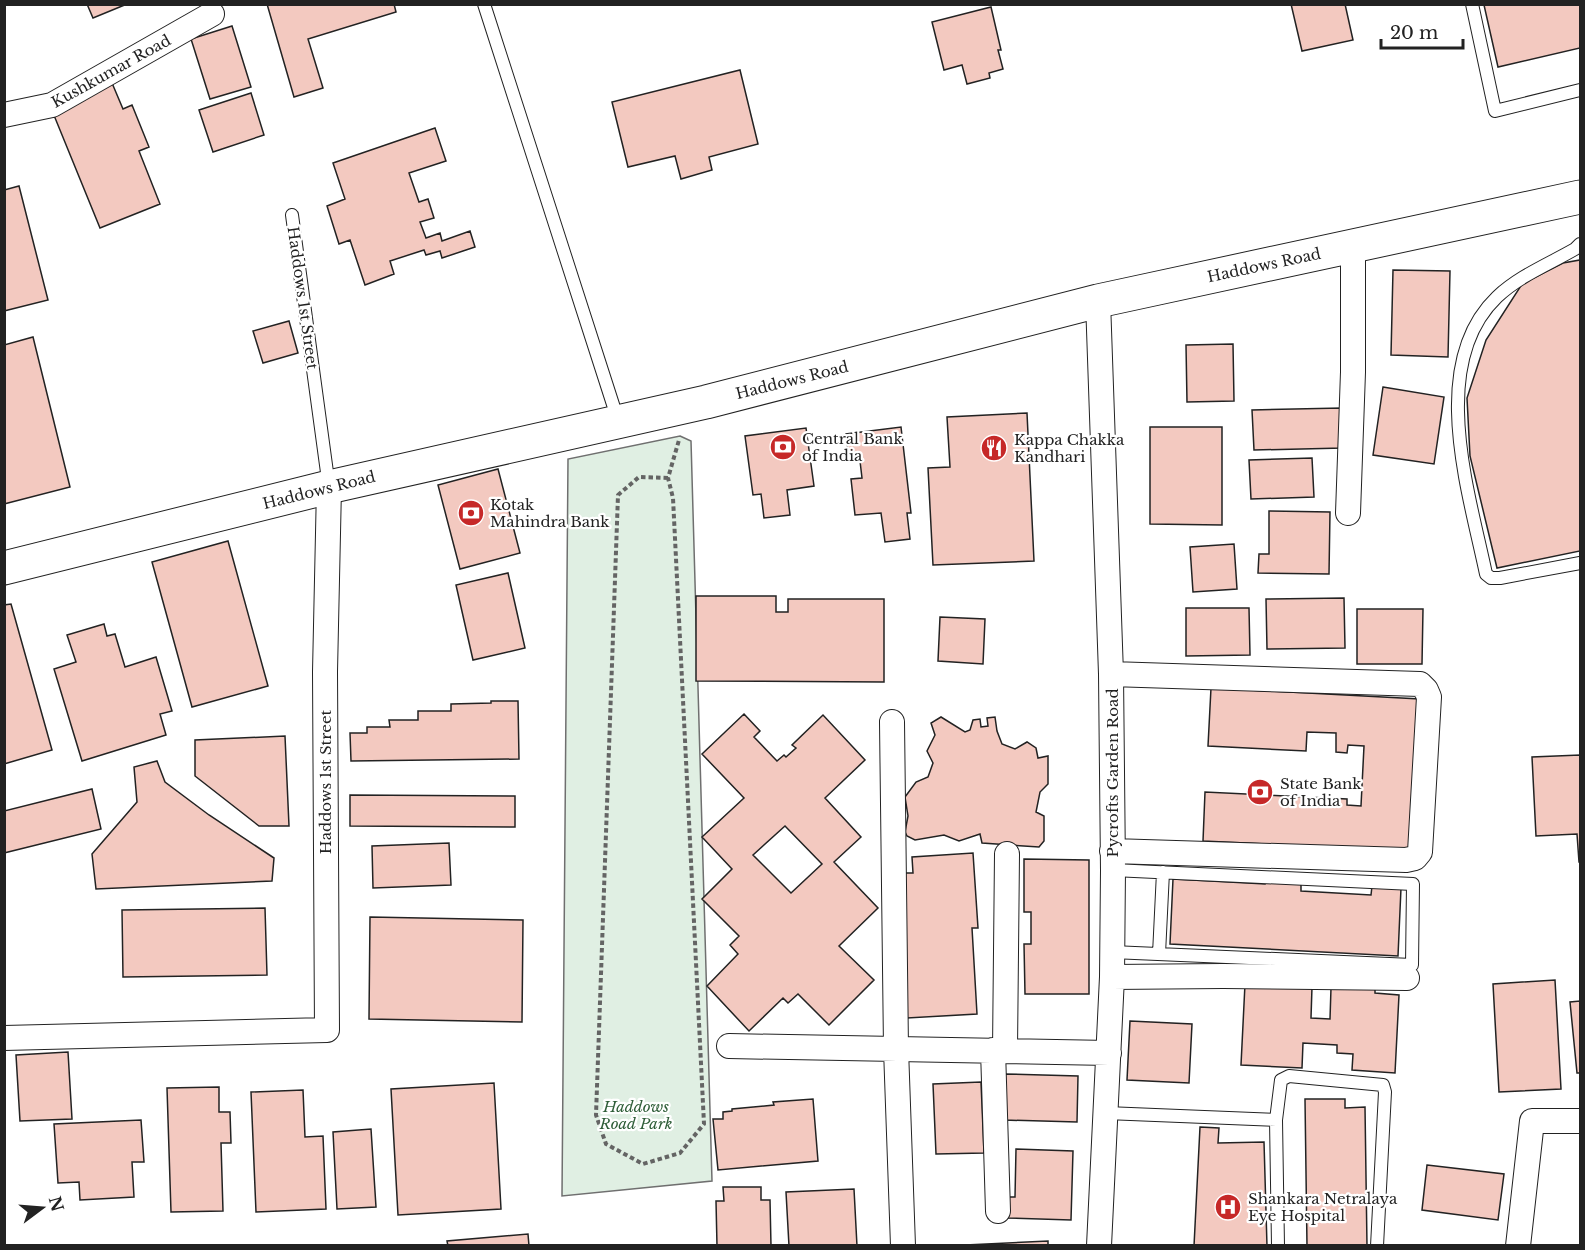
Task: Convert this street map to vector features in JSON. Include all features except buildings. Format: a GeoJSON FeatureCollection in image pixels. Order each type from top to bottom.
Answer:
{"type":"FeatureCollection","features":[{"type":"Feature","properties":{"kind":"main road","name":"Haddows Road"},"geometry":{"type":"LineString","coordinates":[[4,568],[329,487],[717,399],[1098,301],[1581,197]]}},
{"type":"Feature","properties":{"kind":"street","name":"Kushkumar Road"},"geometry":{"type":"LineString","coordinates":[[4,115],[52,105],[212,14]]}},
{"type":"Feature","properties":{"kind":"street"},"geometry":{"type":"LineString","coordinates":[[1348,513],[1353,372],[1353,246]]}},
{"type":"Feature","properties":{"kind":"street","name":"Pycrofts Garden Road"},"geometry":{"type":"LineString","coordinates":[[1098,301],[1111,675],[1112,861],[1112,977],[1099,1245]]}},
{"type":"Feature","properties":{"kind":"street","name":"Haddows 1st Street"},"geometry":{"type":"LineString","coordinates":[[6,1033],[327,1030],[325,672],[329,487]]}},
{"type":"Feature","properties":{"kind":"street"},"geometry":{"type":"LineString","coordinates":[[1111,675],[1420,684],[1429,697],[1420,852],[1415,858],[1406,860],[1112,861]]}},
{"type":"Feature","properties":{"kind":"street"},"geometry":{"type":"LineString","coordinates":[[892,722],[896,1049],[903,1245]]}},
{"type":"Feature","properties":{"kind":"street"},"geometry":{"type":"LineString","coordinates":[[998,1211],[999,1050],[1007,855]]}},
{"type":"Feature","properties":{"kind":"street"},"geometry":{"type":"LineString","coordinates":[[1112,977],[1407,978]]}},
{"type":"Feature","properties":{"kind":"street"},"geometry":{"type":"LineString","coordinates":[[729,1046],[1109,1053]]}},
{"type":"Feature","properties":{"kind":"street"},"geometry":{"type":"LineString","coordinates":[[1518,1245],[1532,1121],[1581,1121]]}},
{"type":"Feature","properties":{"kind":"lane"},"geometry":{"type":"LineString","coordinates":[[484,4],[618,422]]}},
{"type":"Feature","properties":{"kind":"lane"},"geometry":{"type":"LineString","coordinates":[[1472,4],[1495,111],[1581,90]]}},
{"type":"Feature","properties":{"kind":"lane","name":"Haddows 1st Street"},"geometry":{"type":"LineString","coordinates":[[292,215],[329,487]]}},
{"type":"Feature","properties":{"kind":"lane"},"geometry":{"type":"LineString","coordinates":[[1581,244],[1521,278],[1497,297],[1479,317],[1465,350],[1457,397],[1462,460],[1486,574],[1491,578],[1500,578],[1581,563]]}},
{"type":"Feature","properties":{"kind":"lane"},"geometry":{"type":"LineString","coordinates":[[1112,861],[1163,872],[1413,884],[1412,965],[1112,952]]}},
{"type":"Feature","properties":{"kind":"lane"},"geometry":{"type":"LineString","coordinates":[[1159,954],[1163,872]]}},
{"type":"Feature","properties":{"kind":"lane"},"geometry":{"type":"LineString","coordinates":[[1278,1245],[1276,1120],[1281,1080],[1289,1076],[1383,1085],[1385,1092],[1377,1245]]}},
{"type":"Feature","properties":{"kind":"lane"},"geometry":{"type":"LineString","coordinates":[[1106,1113],[1276,1120]]}},
{"type":"Feature","properties":{"kind":"path"},"geometry":{"type":"LineString","coordinates":[[639,477],[668,478],[672,498],[704,1124],[680,1153],[644,1164],[606,1144],[596,1115],[616,542],[618,495],[639,477]]}},
{"type":"Feature","properties":{"kind":"green space","name":"Haddows Road Park"},"geometry":{"type":"Polygon","coordinates":[[[680,436],[691,441],[712,1181],[562,1196],[568,459],[680,436]]]}},
{"type":"Feature","properties":{"kind":"place","name":"Central Bank of India"},"geometry":{"type":"Point","coordinates":[783,447]}},
{"type":"Feature","properties":{"kind":"place","name":"Kappa Chakka Kandhari"},"geometry":{"type":"Point","coordinates":[994,448]}},
{"type":"Feature","properties":{"kind":"place","name":"Kotak Mahindra Bank"},"geometry":{"type":"Point","coordinates":[471,513]}},
{"type":"Feature","properties":{"kind":"place","name":"State Bank of India"},"geometry":{"type":"Point","coordinates":[1260,792]}},
{"type":"Feature","properties":{"kind":"place","name":"Shankara Netralaya Eye Hospital"},"geometry":{"type":"Point","coordinates":[1228,1207]}}]}
